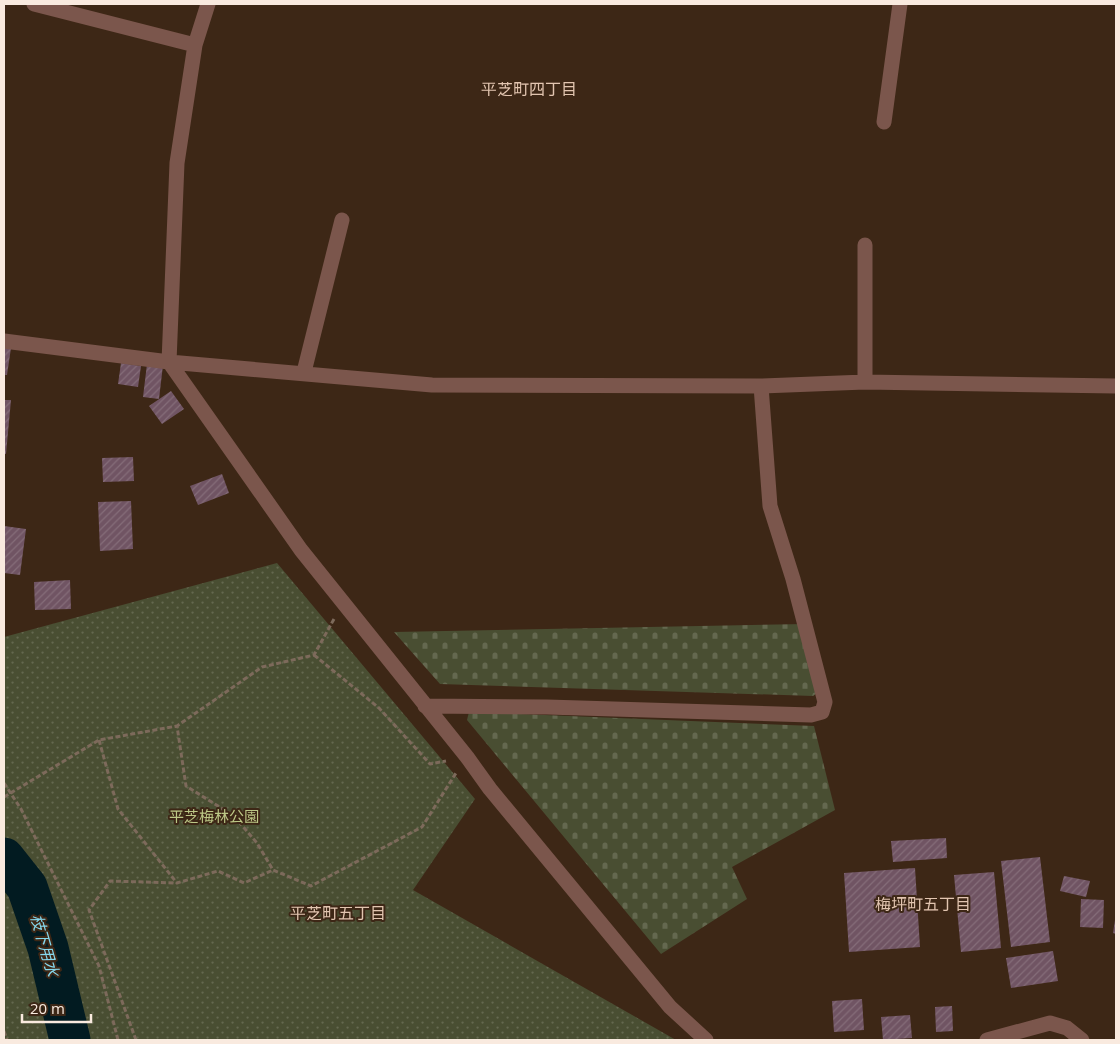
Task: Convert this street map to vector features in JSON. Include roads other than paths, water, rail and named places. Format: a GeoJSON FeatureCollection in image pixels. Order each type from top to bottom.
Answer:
{"type":"FeatureCollection","features":[{"type":"Feature","properties":{"kind":"street"},"geometry":{"type":"LineString","coordinates":[[34,4],[195,45]]}},
{"type":"Feature","properties":{"kind":"street"},"geometry":{"type":"LineString","coordinates":[[208,4],[195,45],[177,164],[169,362],[296,542],[343,604],[467,757],[490,789],[670,1007],[706,1040]]}},
{"type":"Feature","properties":{"kind":"street"},"geometry":{"type":"LineString","coordinates":[[884,122],[900,4]]}},
{"type":"Feature","properties":{"kind":"street"},"geometry":{"type":"LineString","coordinates":[[304,372],[342,220]]}},
{"type":"Feature","properties":{"kind":"street"},"geometry":{"type":"LineString","coordinates":[[865,245],[865,382]]}},
{"type":"Feature","properties":{"kind":"street"},"geometry":{"type":"LineString","coordinates":[[4,341],[169,362],[304,372],[432,385],[761,386],[865,382],[1116,386]]}},
{"type":"Feature","properties":{"kind":"street"},"geometry":{"type":"LineString","coordinates":[[425,706],[547,707],[811,715],[822,712],[825,702],[793,579],[770,506],[761,386]]}},
{"type":"Feature","properties":{"kind":"street"},"geometry":{"type":"LineString","coordinates":[[987,1040],[1050,1023],[1067,1028],[1082,1040]]}},
{"type":"Feature","properties":{"kind":"waterway","name":"枝下用水"},"geometry":{"type":"LineString","coordinates":[[4,858],[27,887],[48,948],[70,1040]]}},
{"type":"Feature","properties":{"kind":"district","name":"平芝町四丁目"},"geometry":{"type":"Point","coordinates":[529,89]}},
{"type":"Feature","properties":{"kind":"district","name":"梅坪町五丁目"},"geometry":{"type":"Point","coordinates":[923,904]}},
{"type":"Feature","properties":{"kind":"district","name":"平芝町五丁目"},"geometry":{"type":"Point","coordinates":[338,913]}},
{"type":"Feature","properties":{"kind":"park label","name":"平芝梅林公園"},"geometry":{"type":"Point","coordinates":[214,817]}}]}
